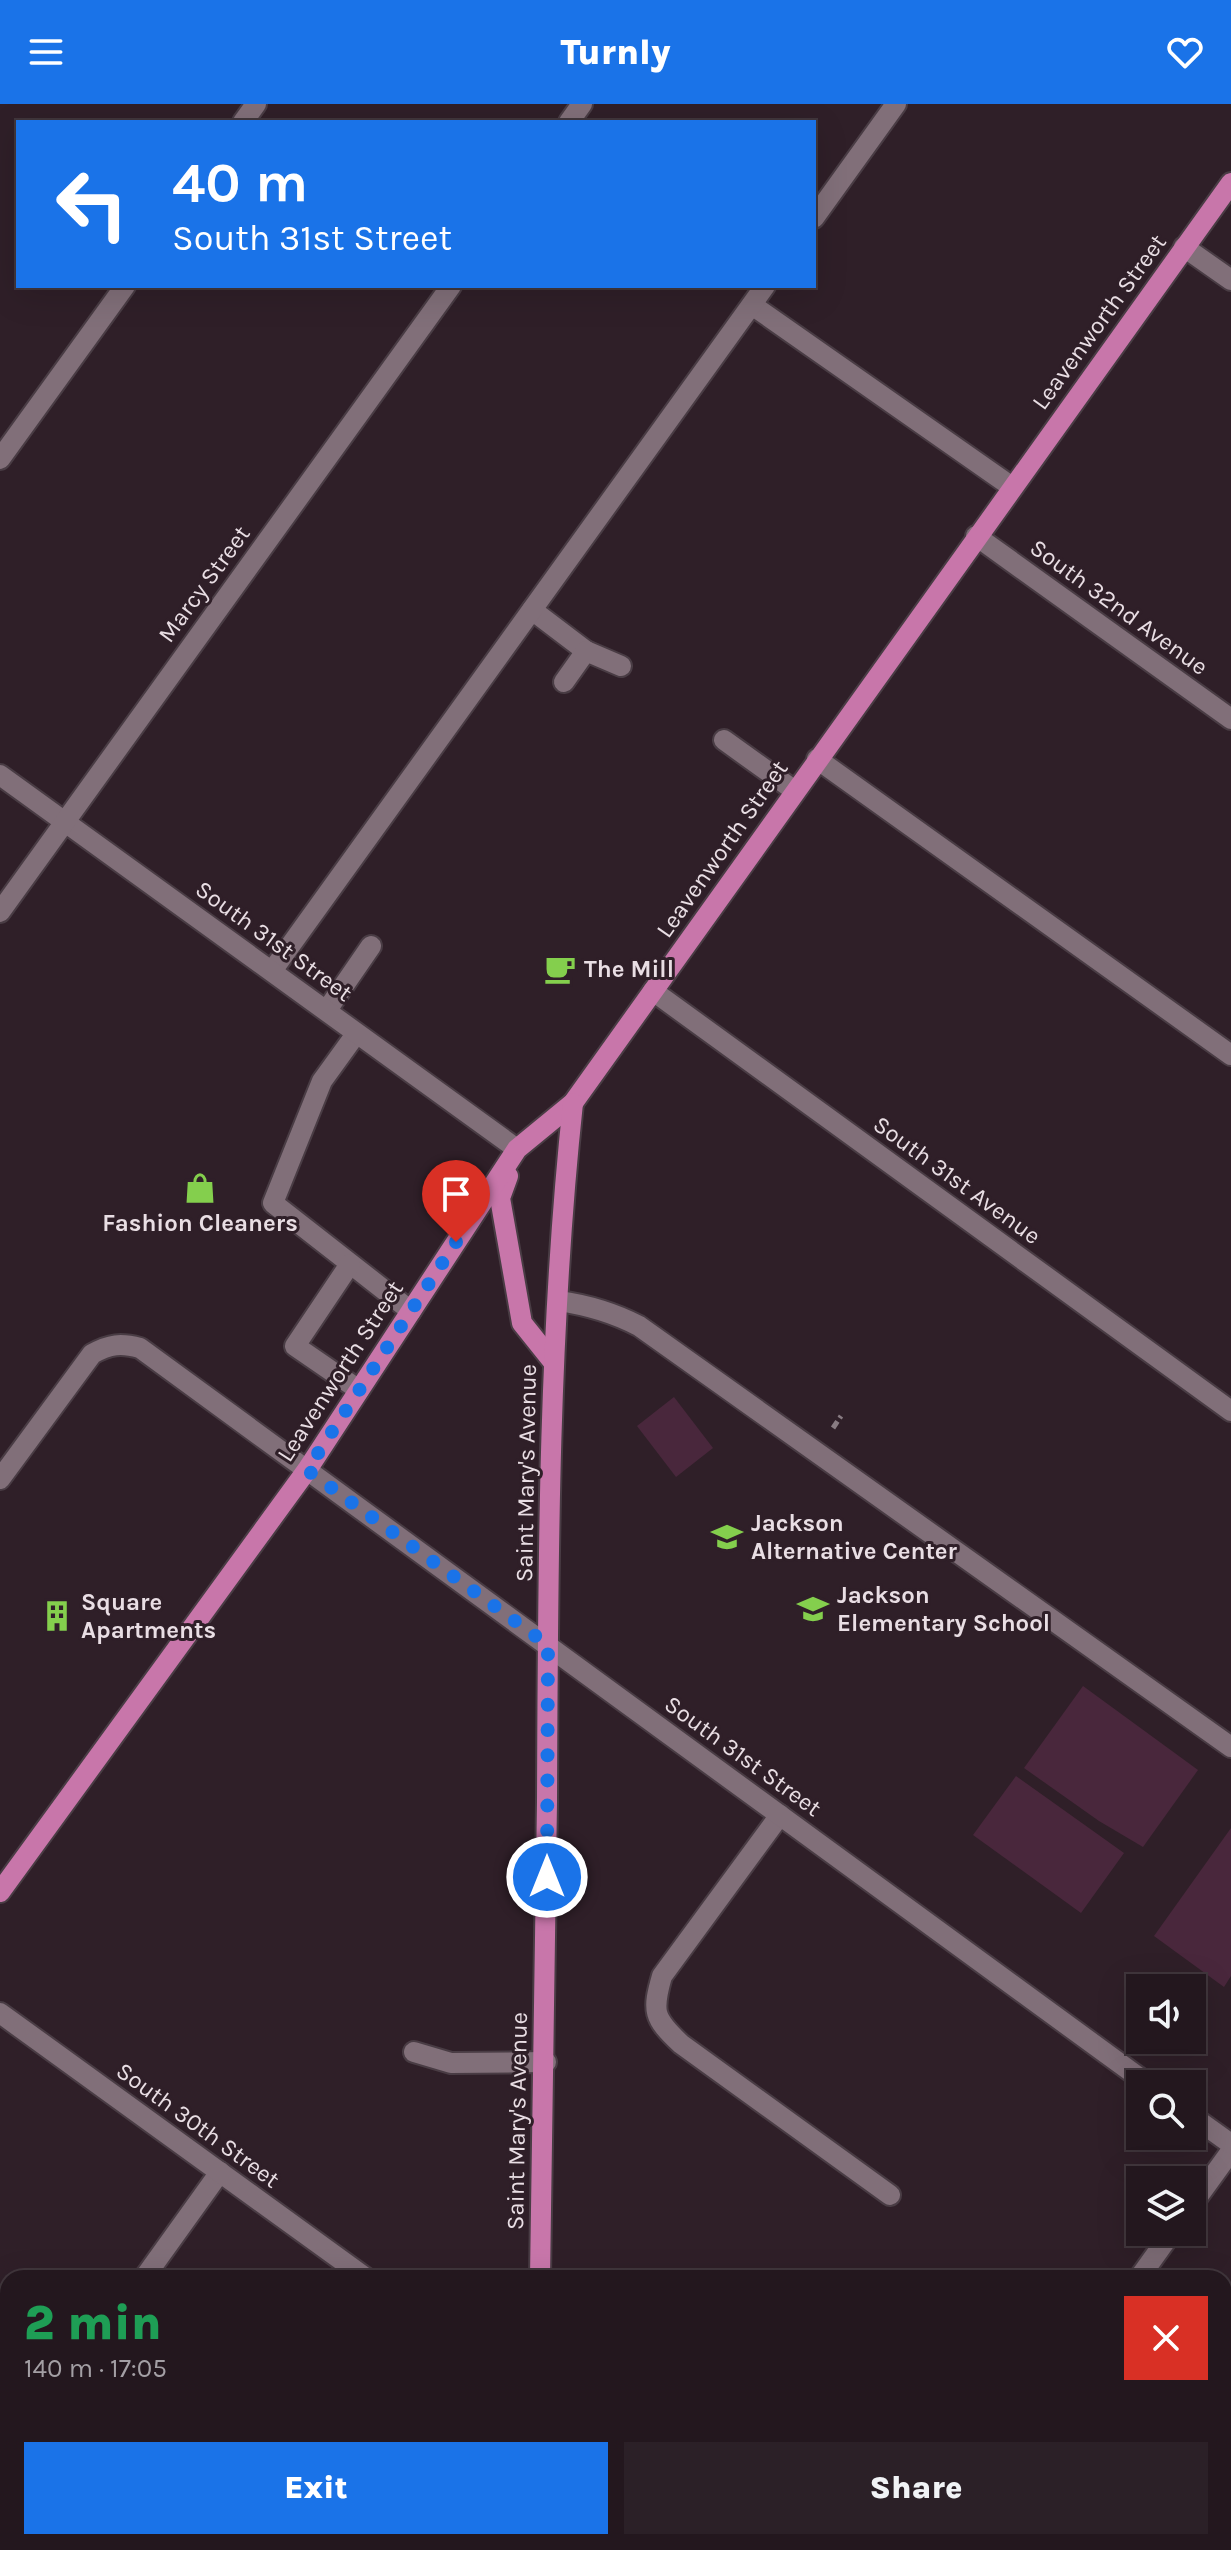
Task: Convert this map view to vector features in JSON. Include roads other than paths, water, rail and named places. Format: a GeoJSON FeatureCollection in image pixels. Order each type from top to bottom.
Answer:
{"type":"FeatureCollection","features":[{"type":"Feature","properties":{"kind":"main road","name":"Leavenworth Street"},"geometry":{"type":"LineString","coordinates":[[0,1892],[307,1470],[517,1149],[573,1103],[1231,183]]}},
{"type":"Feature","properties":{"kind":"main road","name":"Saint Mary's Avenue"},"geometry":{"type":"LineString","coordinates":[[540,2270],[546,2062],[548,1645],[554,1363],[559,1237],[573,1103]]}},
{"type":"Feature","properties":{"kind":"main road"},"geometry":{"type":"LineString","coordinates":[[517,1149],[500,1198],[522,1323],[554,1363]]}},
{"type":"Feature","properties":{"kind":"street"},"geometry":{"type":"LineString","coordinates":[[816,215],[896,104]]}},
{"type":"Feature","properties":{"kind":"street"},"geometry":{"type":"LineString","coordinates":[[1184,247],[1231,280]]}},
{"type":"Feature","properties":{"kind":"street"},"geometry":{"type":"LineString","coordinates":[[0,459],[124,288]]}},
{"type":"Feature","properties":{"kind":"street","name":"Marcy Street"},"geometry":{"type":"LineString","coordinates":[[0,912],[450,288]]}},
{"type":"Feature","properties":{"kind":"street"},"geometry":{"type":"LineString","coordinates":[[272,971],[764,288]]}},
{"type":"Feature","properties":{"kind":"street"},"geometry":{"type":"LineString","coordinates":[[752,305],[1012,487]]}},
{"type":"Feature","properties":{"kind":"street","name":"South 32nd Avenue"},"geometry":{"type":"LineString","coordinates":[[976,536],[1231,719]]}},
{"type":"Feature","properties":{"kind":"street"},"geometry":{"type":"LineString","coordinates":[[532,610],[586,651],[621,666]]}},
{"type":"Feature","properties":{"kind":"street"},"geometry":{"type":"LineString","coordinates":[[564,682],[586,651]]}},
{"type":"Feature","properties":{"kind":"street"},"geometry":{"type":"LineString","coordinates":[[724,740],[795,791]]}},
{"type":"Feature","properties":{"kind":"street"},"geometry":{"type":"LineString","coordinates":[[817,759],[1231,1055]]}},
{"type":"Feature","properties":{"kind":"street","name":"South 31st Street"},"geometry":{"type":"LineString","coordinates":[[0,775],[517,1149]]}},
{"type":"Feature","properties":{"kind":"street"},"geometry":{"type":"LineString","coordinates":[[327,1010],[371,946]]}},
{"type":"Feature","properties":{"kind":"street","name":"South 31st Avenue"},"geometry":{"type":"LineString","coordinates":[[653,991],[1231,1411]]}},
{"type":"Feature","properties":{"kind":"street"},"geometry":{"type":"LineString","coordinates":[[356,1034],[322,1081],[273,1203],[411,1311]]}},
{"type":"Feature","properties":{"kind":"street"},"geometry":{"type":"LineString","coordinates":[[350,1264],[295,1346],[359,1390]]}},
{"type":"Feature","properties":{"kind":"street"},"geometry":{"type":"LineString","coordinates":[[558,1301],[613,1313],[639,1326],[1231,1747]]}},
{"type":"Feature","properties":{"kind":"street","name":"South 31st Street"},"geometry":{"type":"LineString","coordinates":[[0,1479],[92,1354],[109,1345],[124,1344],[140,1348],[1129,2070]]}},
{"type":"Feature","properties":{"kind":"street"},"geometry":{"type":"LineString","coordinates":[[780,1815],[662,1976],[654,2004],[663,2027],[681,2044],[890,2195]]}},
{"type":"Feature","properties":{"kind":"street","name":"South 30th Street"},"geometry":{"type":"LineString","coordinates":[[0,2013],[355,2270]]}},
{"type":"Feature","properties":{"kind":"street"},"geometry":{"type":"LineString","coordinates":[[414,2052],[451,2063],[546,2062]]}},
{"type":"Feature","properties":{"kind":"street"},"geometry":{"type":"LineString","coordinates":[[1206,2126],[1231,2144]]}},
{"type":"Feature","properties":{"kind":"street"},"geometry":{"type":"LineString","coordinates":[[1206,2186],[1231,2151]]}},
{"type":"Feature","properties":{"kind":"street"},"geometry":{"type":"LineString","coordinates":[[150,2270],[220,2172]]}},
{"type":"Feature","properties":{"kind":"street"},"geometry":{"type":"LineString","coordinates":[[1145,2270],[1162,2246]]}},
{"type":"Feature","properties":{"kind":"place","name":"The Mill"},"geometry":{"type":"Point","coordinates":[560,969]}},
{"type":"Feature","properties":{"kind":"place","name":"Fashion Cleaners"},"geometry":{"type":"Point","coordinates":[200,1188]}},
{"type":"Feature","properties":{"kind":"place","name":"Jackson Alternative Center"},"geometry":{"type":"Point","coordinates":[727,1537]}},
{"type":"Feature","properties":{"kind":"place","name":"Jackson Elementary School"},"geometry":{"type":"Point","coordinates":[813,1609]}},
{"type":"Feature","properties":{"kind":"place","name":"Square Apartments"},"geometry":{"type":"Point","coordinates":[57,1616]}}]}
